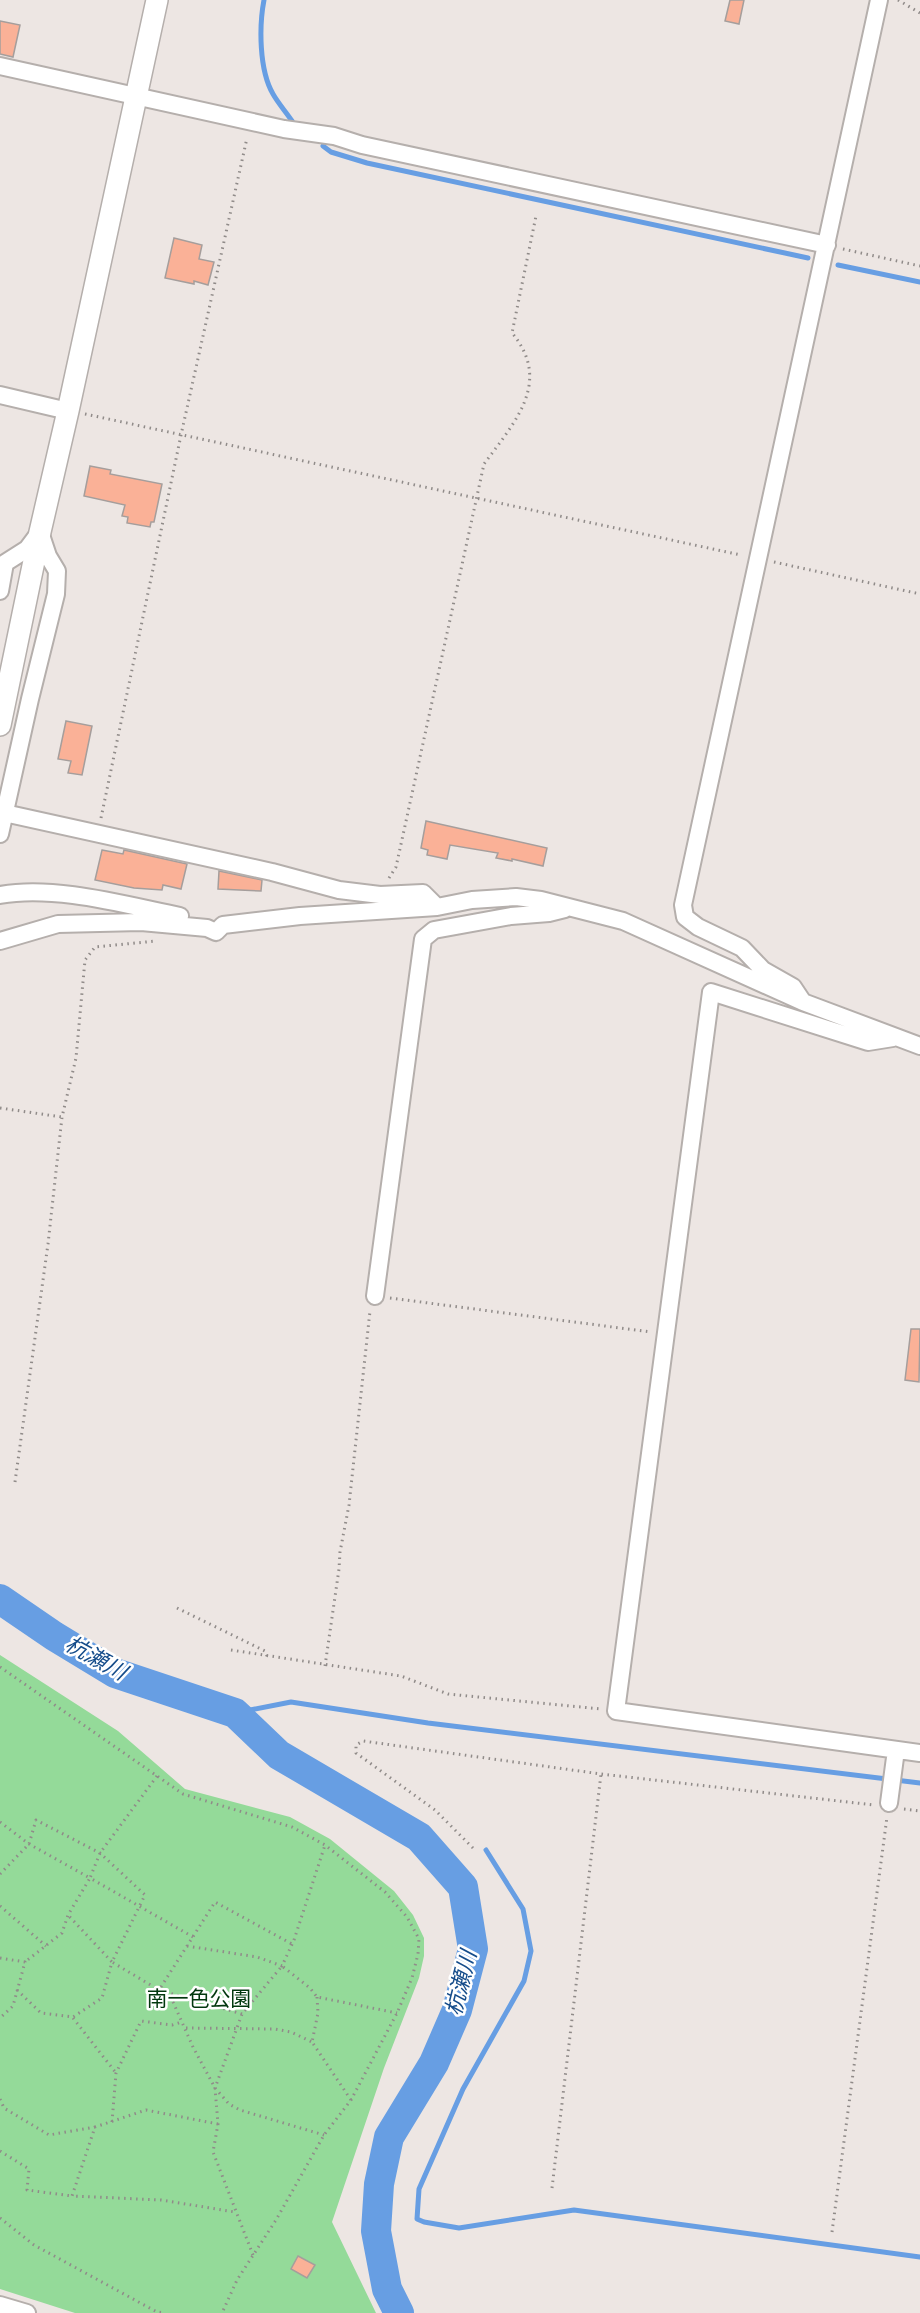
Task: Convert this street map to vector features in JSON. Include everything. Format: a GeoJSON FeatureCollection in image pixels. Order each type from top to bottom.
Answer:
{"type":"FeatureCollection","features":[{"type":"Feature","properties":{"kind":"street"},"geometry":{"type":"LineString","coordinates":[[0,725],[157,0]]}},
{"type":"Feature","properties":{"kind":"street"},"geometry":{"type":"LineString","coordinates":[[803,1002],[794,987],[763,970],[742,948],[698,927],[685,917],[683,905],[879,0]]}},
{"type":"Feature","properties":{"kind":"street"},"geometry":{"type":"LineString","coordinates":[[0,66],[293,131],[334,136],[362,145],[827,245]]}},
{"type":"Feature","properties":{"kind":"street"},"geometry":{"type":"LineString","coordinates":[[0,395],[68,411]]}},
{"type":"Feature","properties":{"kind":"street"},"geometry":{"type":"LineString","coordinates":[[0,591],[5,563],[27,549],[40,532]]}},
{"type":"Feature","properties":{"kind":"street"},"geometry":{"type":"LineString","coordinates":[[0,834],[2,813],[56,594],[57,571],[48,556],[40,532]]}},
{"type":"Feature","properties":{"kind":"street"},"geometry":{"type":"LineString","coordinates":[[2,813],[272,872],[339,890],[380,895],[423,893],[437,907]]}},
{"type":"Feature","properties":{"kind":"street"},"geometry":{"type":"LineString","coordinates":[[0,895],[16,892],[56,893],[223,925],[300,916],[437,907],[471,900],[516,897],[567,906],[623,921],[803,1002],[893,1038],[920,1046]]}},
{"type":"Feature","properties":{"kind":"street"},"geometry":{"type":"LineString","coordinates":[[375,1296],[423,939],[434,930],[511,916],[549,913],[565,909],[567,906]]}},
{"type":"Feature","properties":{"kind":"street"},"geometry":{"type":"LineString","coordinates":[[0,941],[58,924],[141,922],[207,928],[216,932],[223,925]]}},
{"type":"Feature","properties":{"kind":"street"},"geometry":{"type":"LineString","coordinates":[[893,1038],[868,1042],[711,992],[616,1711],[896,1753],[920,1753]]}},
{"type":"Feature","properties":{"kind":"street"},"geometry":{"type":"LineString","coordinates":[[889,1805],[896,1753]]}},
{"type":"Feature","properties":{"kind":"street"},"geometry":{"type":"LineString","coordinates":[[0,2305],[27,2313]]}},
{"type":"Feature","properties":{"kind":"path"},"geometry":{"type":"LineString","coordinates":[[898,0],[920,13]]}},
{"type":"Feature","properties":{"kind":"path"},"geometry":{"type":"LineString","coordinates":[[98,834],[181,435],[251,122]]}},
{"type":"Feature","properties":{"kind":"path"},"geometry":{"type":"LineString","coordinates":[[389,879],[396,867],[484,464],[518,417],[530,383],[530,364],[512,333],[536,216]]}},
{"type":"Feature","properties":{"kind":"path"},"geometry":{"type":"LineString","coordinates":[[827,245],[920,266]]}},
{"type":"Feature","properties":{"kind":"path"},"geometry":{"type":"LineString","coordinates":[[68,411],[920,594]]}},
{"type":"Feature","properties":{"kind":"path"},"geometry":{"type":"LineString","coordinates":[[15,1482],[63,1117],[76,1058],[86,960],[95,947],[161,941]]}},
{"type":"Feature","properties":{"kind":"path"},"geometry":{"type":"LineString","coordinates":[[0,1108],[63,1117]]}},
{"type":"Feature","properties":{"kind":"path"},"geometry":{"type":"LineString","coordinates":[[325,1666],[340,1552],[349,1505],[371,1310],[375,1296],[665,1334]]}},
{"type":"Feature","properties":{"kind":"path"},"geometry":{"type":"LineString","coordinates":[[177,1608],[265,1651],[267,1656]]}},
{"type":"Feature","properties":{"kind":"path"},"geometry":{"type":"LineString","coordinates":[[231,1650],[401,1676],[448,1695],[616,1711]]}},
{"type":"Feature","properties":{"kind":"path"},"geometry":{"type":"LineString","coordinates":[[0,1667],[183,1794],[292,1827],[325,1845],[385,1892],[407,1917],[419,1939],[412,1978],[397,2013],[351,2100],[324,2135],[276,2220],[237,2280],[222,2313]]}},
{"type":"Feature","properties":{"kind":"path"},"geometry":{"type":"LineString","coordinates":[[472,1848],[435,1810],[356,1753],[356,1745],[363,1741],[601,1774],[889,1805],[920,1811]]}},
{"type":"Feature","properties":{"kind":"path"},"geometry":{"type":"LineString","coordinates":[[552,2188],[601,1774]]}},
{"type":"Feature","properties":{"kind":"path"},"geometry":{"type":"LineString","coordinates":[[0,2018],[13,2006],[25,1962],[62,1934],[68,1915],[90,1878],[100,1853],[157,1776]]}},
{"type":"Feature","properties":{"kind":"path"},"geometry":{"type":"LineString","coordinates":[[832,2232],[889,1805]]}},
{"type":"Feature","properties":{"kind":"path"},"geometry":{"type":"LineString","coordinates":[[0,1874],[29,1844],[36,1820],[100,1853],[145,1895],[112,1962],[102,1998],[73,2017],[41,2013],[17,1990]]}},
{"type":"Feature","properties":{"kind":"path"},"geometry":{"type":"LineString","coordinates":[[0,1822],[29,1844],[193,1937]]}},
{"type":"Feature","properties":{"kind":"path"},"geometry":{"type":"LineString","coordinates":[[253,2255],[213,2152],[218,2124],[215,2088],[243,2014],[282,1966],[292,1944],[325,1845]]}},
{"type":"Feature","properties":{"kind":"path"},"geometry":{"type":"LineString","coordinates":[[159,1990],[215,1902],[292,1944]]}},
{"type":"Feature","properties":{"kind":"path"},"geometry":{"type":"LineString","coordinates":[[0,1906],[46,1946]]}},
{"type":"Feature","properties":{"kind":"path"},"geometry":{"type":"LineString","coordinates":[[68,1915],[112,1962],[159,1990],[173,2002],[215,2088],[229,2104],[240,2110],[324,2135]]}},
{"type":"Feature","properties":{"kind":"path"},"geometry":{"type":"LineString","coordinates":[[186,1946],[257,1957],[282,1966],[310,1988],[317,1997],[318,2013],[312,2042]]}},
{"type":"Feature","properties":{"kind":"path"},"geometry":{"type":"LineString","coordinates":[[0,1958],[25,1962]]}},
{"type":"Feature","properties":{"kind":"path"},"geometry":{"type":"LineString","coordinates":[[159,1990],[243,2014]]}},
{"type":"Feature","properties":{"kind":"path"},"geometry":{"type":"LineString","coordinates":[[317,1997],[397,2013]]}},
{"type":"Feature","properties":{"kind":"path"},"geometry":{"type":"LineString","coordinates":[[73,2017],[116,2073]]}},
{"type":"Feature","properties":{"kind":"path"},"geometry":{"type":"LineString","coordinates":[[112,2122],[116,2073],[141,2021],[172,2025],[182,2022]]}},
{"type":"Feature","properties":{"kind":"path"},"geometry":{"type":"LineString","coordinates":[[186,2028],[239,2027],[291,2032],[312,2042],[351,2100]]}},
{"type":"Feature","properties":{"kind":"path"},"geometry":{"type":"LineString","coordinates":[[0,2099],[4,2108],[49,2135],[95,2127],[146,2110],[218,2124]]}},
{"type":"Feature","properties":{"kind":"path"},"geometry":{"type":"LineString","coordinates":[[72,2196],[95,2127]]}},
{"type":"Feature","properties":{"kind":"path"},"geometry":{"type":"LineString","coordinates":[[0,2151],[29,2169],[27,2190],[72,2196],[161,2200],[235,2212]]}},
{"type":"Feature","properties":{"kind":"path"},"geometry":{"type":"LineString","coordinates":[[0,2218],[34,2245],[157,2312],[164,2313]]}},
{"type":"Feature","properties":{"kind":"green space","name":"南一色公園"},"geometry":{"type":"Polygon","coordinates":[[[0,1655],[118,1731],[185,1789],[290,1817],[330,1839],[394,1891],[413,1915],[424,1938],[424,1956],[419,1978],[384,2068],[332,2222],[376,2313],[75,2313],[0,2289],[0,1655]]]}},
{"type":"Feature","properties":{"kind":"building"},"geometry":{"type":"Polygon","coordinates":[[[730,0],[744,0],[739,24],[725,21],[730,0]]]}},
{"type":"Feature","properties":{"kind":"building"},"geometry":{"type":"Polygon","coordinates":[[[0,21],[20,25],[13,57],[0,54],[0,21]]]}},
{"type":"Feature","properties":{"kind":"building"},"geometry":{"type":"Polygon","coordinates":[[[174,238],[202,245],[199,259],[214,262],[208,285],[165,278],[174,238]]]}},
{"type":"Feature","properties":{"kind":"building"},"geometry":{"type":"Polygon","coordinates":[[[90,466],[111,470],[110,474],[162,484],[154,522],[151,522],[150,527],[127,523],[128,517],[122,516],[125,505],[84,496],[90,466]]]}},
{"type":"Feature","properties":{"kind":"building"},"geometry":{"type":"Polygon","coordinates":[[[66,721],[92,726],[82,775],[68,773],[71,761],[58,759],[66,721]]]}},
{"type":"Feature","properties":{"kind":"building"},"geometry":{"type":"Polygon","coordinates":[[[426,821],[547,848],[543,866],[496,858],[498,853],[450,845],[447,859],[427,855],[428,850],[421,848],[426,821]]]}},
{"type":"Feature","properties":{"kind":"building"},"geometry":{"type":"Polygon","coordinates":[[[102,850],[123,854],[124,850],[187,864],[181,889],[163,885],[162,890],[134,888],[95,880],[102,850]]]}},
{"type":"Feature","properties":{"kind":"building"},"geometry":{"type":"Polygon","coordinates":[[[219,871],[262,880],[261,891],[218,889],[219,871]]]}},
{"type":"Feature","properties":{"kind":"building"},"geometry":{"type":"Polygon","coordinates":[[[911,1329],[920,1329],[919,1382],[905,1380],[911,1329]]]}},
{"type":"Feature","properties":{"kind":"building"},"geometry":{"type":"Polygon","coordinates":[[[298,2256],[315,2265],[307,2278],[291,2269],[298,2256]]]}},
{"type":"Feature","properties":{"kind":"waterway"},"geometry":{"type":"LineString","coordinates":[[264,0],[261,35],[265,73],[273,94],[292,121]]}},
{"type":"Feature","properties":{"kind":"waterway"},"geometry":{"type":"LineString","coordinates":[[323,146],[331,152],[367,163],[808,258]]}},
{"type":"Feature","properties":{"kind":"waterway"},"geometry":{"type":"LineString","coordinates":[[838,265],[920,282]]}},
{"type":"Feature","properties":{"kind":"waterway","name":"杭瀬川"},"geometry":{"type":"LineString","coordinates":[[0,1599],[54,1636],[115,1673],[235,1713],[279,1755],[419,1837],[463,1887],[473,1949],[457,2010],[434,2063],[389,2137],[379,2184],[376,2231],[387,2289],[399,2313]]}},
{"type":"Feature","properties":{"kind":"waterway","name":"杭瀬川"},"geometry":{"type":"LineString","coordinates":[[235,1713],[291,1702],[428,1723],[920,1783]]}},
{"type":"Feature","properties":{"kind":"waterway"},"geometry":{"type":"LineString","coordinates":[[486,1850],[523,1909],[531,1951],[524,1981],[463,2089],[419,2189],[417,2219],[459,2228],[574,2210],[920,2257]]}}]}
